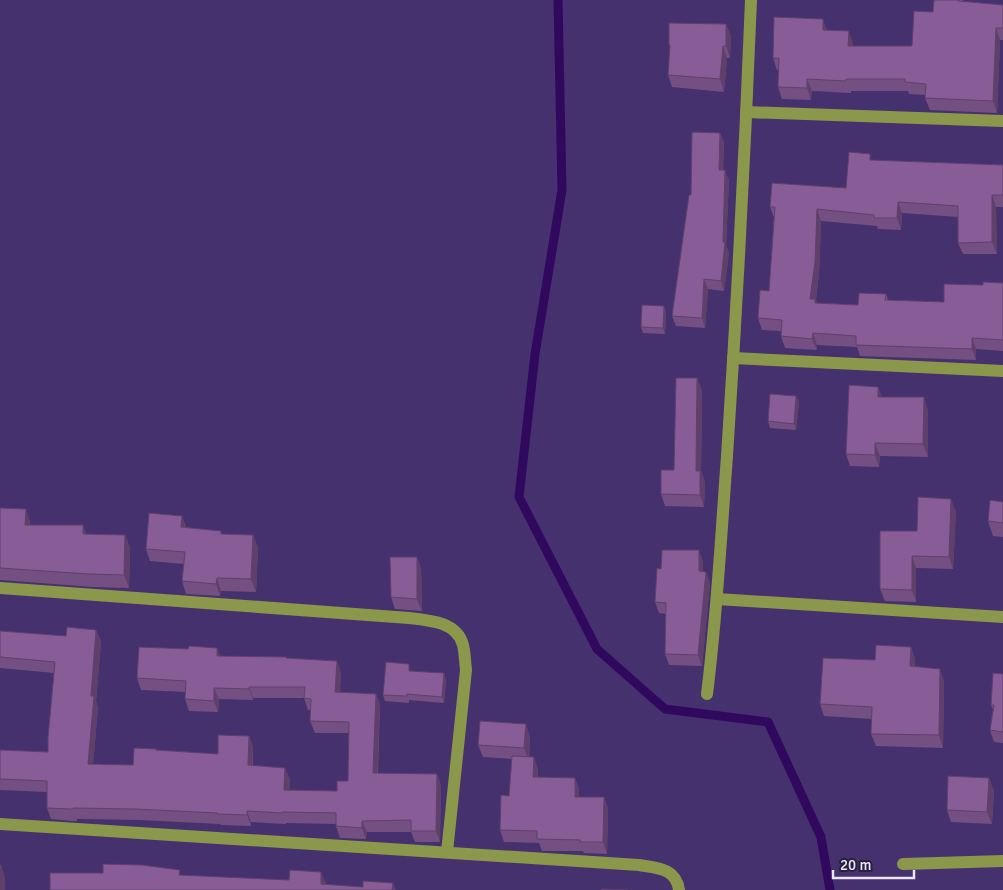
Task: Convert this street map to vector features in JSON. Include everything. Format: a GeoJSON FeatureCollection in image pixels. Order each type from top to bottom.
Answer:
{"type":"FeatureCollection","features":[{"type":"Feature","properties":{"kind":"street"},"geometry":{"type":"LineString","coordinates":[[707,694],[717,599],[734,358],[751,0]]}},
{"type":"Feature","properties":{"kind":"street"},"geometry":{"type":"LineString","coordinates":[[746,112],[1003,121]]}},
{"type":"Feature","properties":{"kind":"street"},"geometry":{"type":"LineString","coordinates":[[734,358],[1003,371]]}},
{"type":"Feature","properties":{"kind":"street"},"geometry":{"type":"LineString","coordinates":[[0,588],[409,618],[431,620],[449,626],[463,644],[466,670],[447,852]]}},
{"type":"Feature","properties":{"kind":"street"},"geometry":{"type":"LineString","coordinates":[[717,599],[1003,617]]}},
{"type":"Feature","properties":{"kind":"street"},"geometry":{"type":"LineString","coordinates":[[0,824],[639,865],[665,870],[673,876],[679,890]]}},
{"type":"Feature","properties":{"kind":"street"},"geometry":{"type":"LineString","coordinates":[[904,864],[1003,861]]}},
{"type":"Feature","properties":{"kind":"building"},"geometry":{"type":"Polygon","coordinates":[[[934,0],[958,0],[1003,5],[1003,28],[996,28],[993,101],[925,98],[926,84],[905,82],[905,79],[846,79],[846,81],[807,79],[807,88],[778,87],[779,58],[773,58],[774,17],[823,19],[823,30],[849,31],[848,46],[912,46],[914,11],[933,12],[934,0]]]}},
{"type":"Feature","properties":{"kind":"building"},"geometry":{"type":"Polygon","coordinates":[[[669,23],[726,24],[726,46],[723,46],[720,79],[668,75],[669,23]]]}},
{"type":"Feature","properties":{"kind":"building"},"geometry":{"type":"Polygon","coordinates":[[[692,132],[720,133],[719,170],[725,170],[723,242],[725,243],[721,281],[704,279],[702,318],[672,316],[689,195],[691,195],[692,132]]]}},
{"type":"Feature","properties":{"kind":"building"},"geometry":{"type":"Polygon","coordinates":[[[849,152],[870,154],[870,160],[1003,165],[1003,195],[992,195],[992,242],[958,243],[958,206],[898,202],[897,218],[874,218],[874,215],[817,209],[815,262],[810,299],[815,299],[815,303],[858,305],[859,293],[886,294],[885,300],[944,302],[944,284],[983,285],[983,282],[1003,283],[1003,340],[972,338],[972,349],[856,345],[856,336],[813,333],[812,339],[781,336],[782,320],[758,318],[760,290],[769,291],[775,207],[770,207],[772,183],[846,188],[849,152]]]}},
{"type":"Feature","properties":{"kind":"building"},"geometry":{"type":"Polygon","coordinates":[[[642,305],[664,306],[663,328],[641,327],[642,305]]]}},
{"type":"Feature","properties":{"kind":"building"},"geometry":{"type":"Polygon","coordinates":[[[676,378],[697,378],[696,471],[700,471],[700,495],[661,494],[661,470],[674,470],[676,378]]]}},
{"type":"Feature","properties":{"kind":"building"},"geometry":{"type":"Polygon","coordinates":[[[849,385],[878,387],[878,397],[924,397],[923,444],[875,443],[875,455],[846,454],[849,385]]]}},
{"type":"Feature","properties":{"kind":"building"},"geometry":{"type":"Polygon","coordinates":[[[770,394],[796,396],[794,424],[768,421],[770,394]]]}},
{"type":"Feature","properties":{"kind":"building"},"geometry":{"type":"Polygon","coordinates":[[[918,497],[951,499],[949,557],[912,556],[912,590],[880,589],[880,531],[917,531],[918,497]]]}},
{"type":"Feature","properties":{"kind":"building"},"geometry":{"type":"Polygon","coordinates":[[[990,500],[1003,502],[1003,523],[988,521],[990,500]]]}},
{"type":"Feature","properties":{"kind":"building"},"geometry":{"type":"Polygon","coordinates":[[[0,508],[26,509],[25,525],[83,525],[83,534],[125,535],[124,575],[0,568],[0,508]]]}},
{"type":"Feature","properties":{"kind":"building"},"geometry":{"type":"Polygon","coordinates":[[[149,513],[182,516],[181,527],[221,531],[221,534],[253,535],[251,579],[217,578],[216,584],[182,581],[185,552],[146,549],[149,513]]]}},
{"type":"Feature","properties":{"kind":"building"},"geometry":{"type":"Polygon","coordinates":[[[662,550],[699,550],[699,571],[706,572],[698,655],[665,654],[666,603],[655,602],[657,568],[661,569],[662,550]]]}},
{"type":"Feature","properties":{"kind":"building"},"geometry":{"type":"Polygon","coordinates":[[[390,557],[417,557],[417,599],[391,597],[390,557]]]}},
{"type":"Feature","properties":{"kind":"building"},"geometry":{"type":"Polygon","coordinates":[[[67,627],[96,630],[91,696],[94,696],[88,764],[133,765],[134,748],[218,754],[218,735],[249,736],[248,765],[285,768],[284,790],[337,791],[337,781],[348,781],[349,722],[310,721],[311,699],[304,698],[305,687],[214,688],[214,701],[185,699],[186,681],[137,678],[139,647],[188,649],[189,646],[217,648],[217,656],[286,657],[337,661],[335,692],[376,694],[373,773],[437,774],[436,831],[411,831],[411,820],[362,821],[362,828],[336,826],[336,813],[247,811],[247,815],[135,809],[47,808],[47,781],[0,779],[0,750],[48,752],[55,662],[0,657],[0,631],[66,636],[67,627]]]}},
{"type":"Feature","properties":{"kind":"building"},"geometry":{"type":"Polygon","coordinates":[[[876,645],[911,647],[910,666],[940,669],[939,735],[871,734],[872,707],[820,704],[823,658],[875,660],[876,645]]]}},
{"type":"Feature","properties":{"kind":"building"},"geometry":{"type":"Polygon","coordinates":[[[386,662],[409,664],[409,671],[444,673],[442,697],[407,694],[407,696],[383,695],[386,662]]]}},
{"type":"Feature","properties":{"kind":"building"},"geometry":{"type":"Polygon","coordinates":[[[993,673],[1003,674],[1003,732],[990,730],[994,705],[991,705],[993,673]]]}},
{"type":"Feature","properties":{"kind":"building"},"geometry":{"type":"Polygon","coordinates":[[[480,721],[526,724],[524,748],[478,745],[480,721]]]}},
{"type":"Feature","properties":{"kind":"building"},"geometry":{"type":"Polygon","coordinates":[[[512,756],[534,757],[533,777],[575,778],[575,797],[604,797],[603,842],[537,839],[537,831],[500,830],[501,795],[509,796],[512,756]]]}},
{"type":"Feature","properties":{"kind":"building"},"geometry":{"type":"Polygon","coordinates":[[[948,776],[989,778],[987,812],[947,810],[948,776]]]}},
{"type":"Feature","properties":{"kind":"building"},"geometry":{"type":"Polygon","coordinates":[[[103,864],[142,865],[180,870],[179,875],[289,880],[290,870],[321,872],[321,884],[363,887],[363,881],[393,883],[392,890],[50,890],[50,873],[103,873],[103,864]]]}},
{"type":"Feature","properties":{"kind":"waterway"},"geometry":{"type":"LineString","coordinates":[[558,0],[562,190],[535,354],[519,497],[597,649],[665,709],[768,722],[821,837],[830,890]]}}]}
